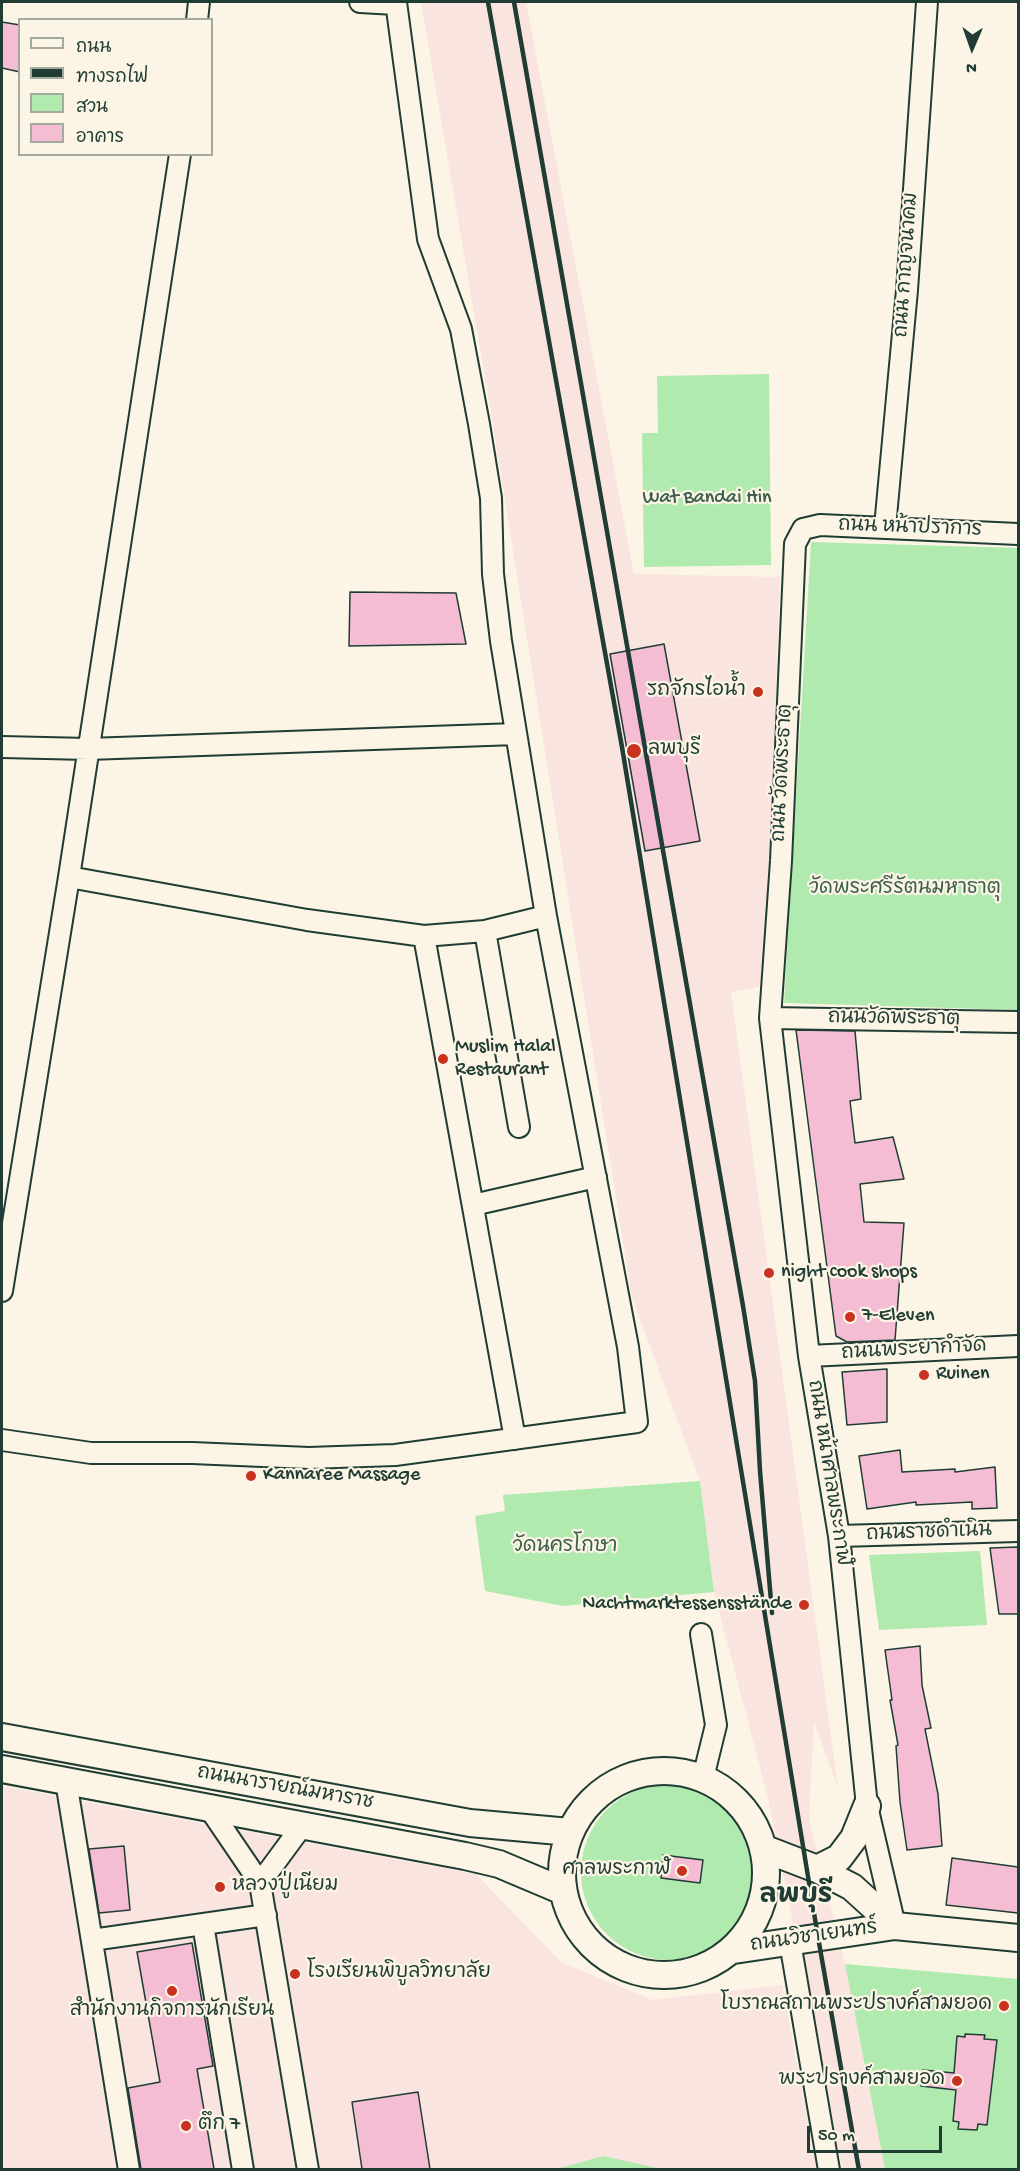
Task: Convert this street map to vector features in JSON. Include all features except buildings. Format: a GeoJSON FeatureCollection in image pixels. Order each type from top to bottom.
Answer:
{"type":"FeatureCollection","features":[{"type":"Feature","properties":{"kind":"main road","name":"ถนนนารายณ์มหาราช"},"geometry":{"type":"LineString","coordinates":[[2,1737],[470,1823],[570,1832]]}},
{"type":"Feature","properties":{"kind":"main road","name":"ถนนนารายณ์มหาราช"},"geometry":{"type":"LineString","coordinates":[[2,1769],[499,1864],[563,1891]]}},
{"type":"Feature","properties":{"kind":"main road"},"geometry":{"type":"LineString","coordinates":[[651,1772],[677,1772],[703,1779],[725,1790],[742,1806],[756,1826],[765,1849],[768,1876],[763,1903],[752,1929],[734,1950],[712,1965],[686,1974],[658,1976],[631,1971],[607,1959],[586,1940],[571,1917],[563,1891],[562,1861],[570,1832],[584,1810],[603,1791],[626,1779],[651,1772]]}},
{"type":"Feature","properties":{"kind":"main road"},"geometry":{"type":"LineString","coordinates":[[818,1869],[839,1858],[855,1838],[867,1806]]}},
{"type":"Feature","properties":{"kind":"main road","name":"ถนนวิชาเยนทร์"},"geometry":{"type":"LineString","coordinates":[[765,1849],[818,1869],[852,1887],[895,1926]]}},
{"type":"Feature","properties":{"kind":"main road","name":"ถนนวิชาเยนทร์"},"geometry":{"type":"LineString","coordinates":[[734,1950],[895,1926],[1018,1938]]}},
{"type":"Feature","properties":{"kind":"street"},"geometry":{"type":"LineString","coordinates":[[197,18],[199,2]]}},
{"type":"Feature","properties":{"kind":"street"},"geometry":{"type":"LineString","coordinates":[[2,1440],[91,1453],[192,1453],[309,1458],[395,1455],[637,1422],[628,1347],[546,916],[516,734],[494,585],[491,498],[461,329],[428,239],[396,2],[360,2]]}},
{"type":"Feature","properties":{"kind":"street","name":"ถนน กาญจนาคม"},"geometry":{"type":"LineString","coordinates":[[885,528],[907,290],[927,2]]}},
{"type":"Feature","properties":{"kind":"street"},"geometry":{"type":"LineString","coordinates":[[2,1291],[69,877],[180,156]]}},
{"type":"Feature","properties":{"kind":"street","name":"ถนน หน้าปราการ"},"geometry":{"type":"LineString","coordinates":[[803,530],[820,525],[1018,534]]}},
{"type":"Feature","properties":{"kind":"street","name":"ถนน วัดพระธาตุ"},"geometry":{"type":"LineString","coordinates":[[770,1018],[795,544],[803,530]]}},
{"type":"Feature","properties":{"kind":"street"},"geometry":{"type":"LineString","coordinates":[[2,747],[88,750],[516,734]]}},
{"type":"Feature","properties":{"kind":"street"},"geometry":{"type":"LineString","coordinates":[[69,877],[307,920],[423,936],[485,931],[546,916]]}},
{"type":"Feature","properties":{"kind":"street"},"geometry":{"type":"LineString","coordinates":[[485,931],[519,1127]]}},
{"type":"Feature","properties":{"kind":"street"},"geometry":{"type":"LineString","coordinates":[[423,936],[515,1440]]}},
{"type":"Feature","properties":{"kind":"street","name":"ถนนวัดพระธาตุ"},"geometry":{"type":"LineString","coordinates":[[770,1018],[1018,1022]]}},
{"type":"Feature","properties":{"kind":"street","name":"ถนน หน้าศาลพระกาฬ"},"geometry":{"type":"LineString","coordinates":[[770,1018],[809,1356],[839,1536],[867,1806],[895,1926]]}},
{"type":"Feature","properties":{"kind":"street"},"geometry":{"type":"LineString","coordinates":[[472,1205],[596,1177]]}},
{"type":"Feature","properties":{"kind":"street","name":"ถนนพระยากำจัด"},"geometry":{"type":"LineString","coordinates":[[809,1356],[1018,1346]]}},
{"type":"Feature","properties":{"kind":"street","name":"ถนนราชดำเนิน"},"geometry":{"type":"LineString","coordinates":[[839,1536],[1018,1531]]}},
{"type":"Feature","properties":{"kind":"street"},"geometry":{"type":"LineString","coordinates":[[701,1634],[716,1725],[703,1779]]}},
{"type":"Feature","properties":{"kind":"street"},"geometry":{"type":"LineString","coordinates":[[66,1781],[129,2169]]}},
{"type":"Feature","properties":{"kind":"street"},"geometry":{"type":"LineString","coordinates":[[209,1808],[260,1883],[309,2169]]}},
{"type":"Feature","properties":{"kind":"street"},"geometry":{"type":"LineString","coordinates":[[260,1883],[302,1826]]}},
{"type":"Feature","properties":{"kind":"street"},"geometry":{"type":"LineString","coordinates":[[92,1940],[266,1915]]}},
{"type":"Feature","properties":{"kind":"street"},"geometry":{"type":"LineString","coordinates":[[204,1923],[243,2169]]}},
{"type":"Feature","properties":{"kind":"street"},"geometry":{"type":"LineString","coordinates":[[790,1942],[829,2169]]}},
{"type":"Feature","properties":{"kind":"shaded area"},"geometry":{"type":"Polygon","coordinates":[[[421,2],[526,2],[634,574],[780,577],[764,986],[731,992],[838,1788],[814,1722],[809,1819],[845,1964],[885,2169],[842,2169],[768,1798],[714,1592],[700,1481],[632,1298],[492,419],[421,2]]]}},
{"type":"Feature","properties":{"kind":"shaded area","name":"โรงเรียนพิบูลวิทยาลัย"},"geometry":{"type":"Polygon","coordinates":[[[2,1786],[476,1874],[561,1962],[652,2000],[782,1985],[817,2169],[2,2169],[2,1786]]]}},
{"type":"Feature","properties":{"kind":"green space","name":"Wat Bandai Hin"},"geometry":{"type":"Polygon","coordinates":[[[769,374],[771,565],[644,567],[642,433],[658,433],[657,376],[769,374]]]}},
{"type":"Feature","properties":{"kind":"green space","name":"วัดพระศรีรัตนมหาธาตุ"},"geometry":{"type":"Polygon","coordinates":[[[811,542],[1018,548],[1018,1010],[784,1003],[811,542]]]}},
{"type":"Feature","properties":{"kind":"green space","name":"วัดนครโกษา"},"geometry":{"type":"Polygon","coordinates":[[[700,1481],[714,1592],[563,1606],[485,1591],[475,1516],[505,1511],[503,1495],[700,1481]]]}},
{"type":"Feature","properties":{"kind":"green space"},"geometry":{"type":"Polygon","coordinates":[[[980,1551],[987,1625],[879,1630],[869,1555],[980,1551]]]}},
{"type":"Feature","properties":{"kind":"green space"},"geometry":{"type":"Polygon","coordinates":[[[669,1784],[703,1791],[718,1799],[731,1810],[742,1823],[750,1838],[757,1872],[750,1906],[742,1921],[731,1934],[718,1945],[703,1953],[669,1960],[635,1953],[620,1945],[607,1934],[596,1921],[588,1906],[581,1872],[588,1838],[596,1823],[607,1810],[620,1799],[635,1791],[669,1784]]]}},
{"type":"Feature","properties":{"kind":"green space"},"geometry":{"type":"Polygon","coordinates":[[[845,1964],[1018,1979],[1018,2169],[885,2169],[845,1964]]]}},
{"type":"Feature","properties":{"kind":"green space"},"geometry":{"type":"Polygon","coordinates":[[[603,2156],[662,2169],[556,2169],[603,2156]]]}},
{"type":"Feature","properties":{"kind":"railway"},"geometry":{"type":"LineString","coordinates":[[488,2],[622,747],[818,1937],[859,2170]]}},
{"type":"Feature","properties":{"kind":"railway"},"geometry":{"type":"LineString","coordinates":[[514,2],[743,1306],[755,1381],[772,1613]]}},
{"type":"Feature","properties":{"kind":"place","name":"รถจักรไอน้ำ"},"geometry":{"type":"Point","coordinates":[758,692]}},
{"type":"Feature","properties":{"kind":"place","name":"ลพบุรี"},"geometry":{"type":"Point","coordinates":[634,751]}},
{"type":"Feature","properties":{"kind":"place","name":"Muslim Halal Restaurant"},"geometry":{"type":"Point","coordinates":[443,1059]}},
{"type":"Feature","properties":{"kind":"place","name":"night cook shops"},"geometry":{"type":"Point","coordinates":[769,1273]}},
{"type":"Feature","properties":{"kind":"place","name":"7-Eleven"},"geometry":{"type":"Point","coordinates":[850,1317]}},
{"type":"Feature","properties":{"kind":"place","name":"Ruinen"},"geometry":{"type":"Point","coordinates":[924,1375]}},
{"type":"Feature","properties":{"kind":"place","name":"Kannaree Massage"},"geometry":{"type":"Point","coordinates":[251,1476]}},
{"type":"Feature","properties":{"kind":"place","name":"Nachtmarktessensstände"},"geometry":{"type":"Point","coordinates":[804,1605]}},
{"type":"Feature","properties":{"kind":"place","name":"ศาลพระกาฬ"},"geometry":{"type":"Point","coordinates":[682,1871]}},
{"type":"Feature","properties":{"kind":"place","name":"หลวงปู่เนียม"},"geometry":{"type":"Point","coordinates":[220,1887]}},
{"type":"Feature","properties":{"kind":"place","name":"โรงเรียนพิบูลวิทยาลัย"},"geometry":{"type":"Point","coordinates":[295,1974]}},
{"type":"Feature","properties":{"kind":"place","name":"สำนักงานกิจการนักเรียน"},"geometry":{"type":"Point","coordinates":[172,1991]}},
{"type":"Feature","properties":{"kind":"place","name":"โบราณสถานพระปรางค์สามยอด"},"geometry":{"type":"Point","coordinates":[1004,2006]}},
{"type":"Feature","properties":{"kind":"place","name":"พระปรางค์สามยอด"},"geometry":{"type":"Point","coordinates":[957,2081]}},
{"type":"Feature","properties":{"kind":"place","name":"ตึก 7"},"geometry":{"type":"Point","coordinates":[186,2126]}},
{"type":"Feature","properties":{"kind":"district","name":"ลพบุรี"},"geometry":{"type":"Point","coordinates":[796,1898]}}]}
